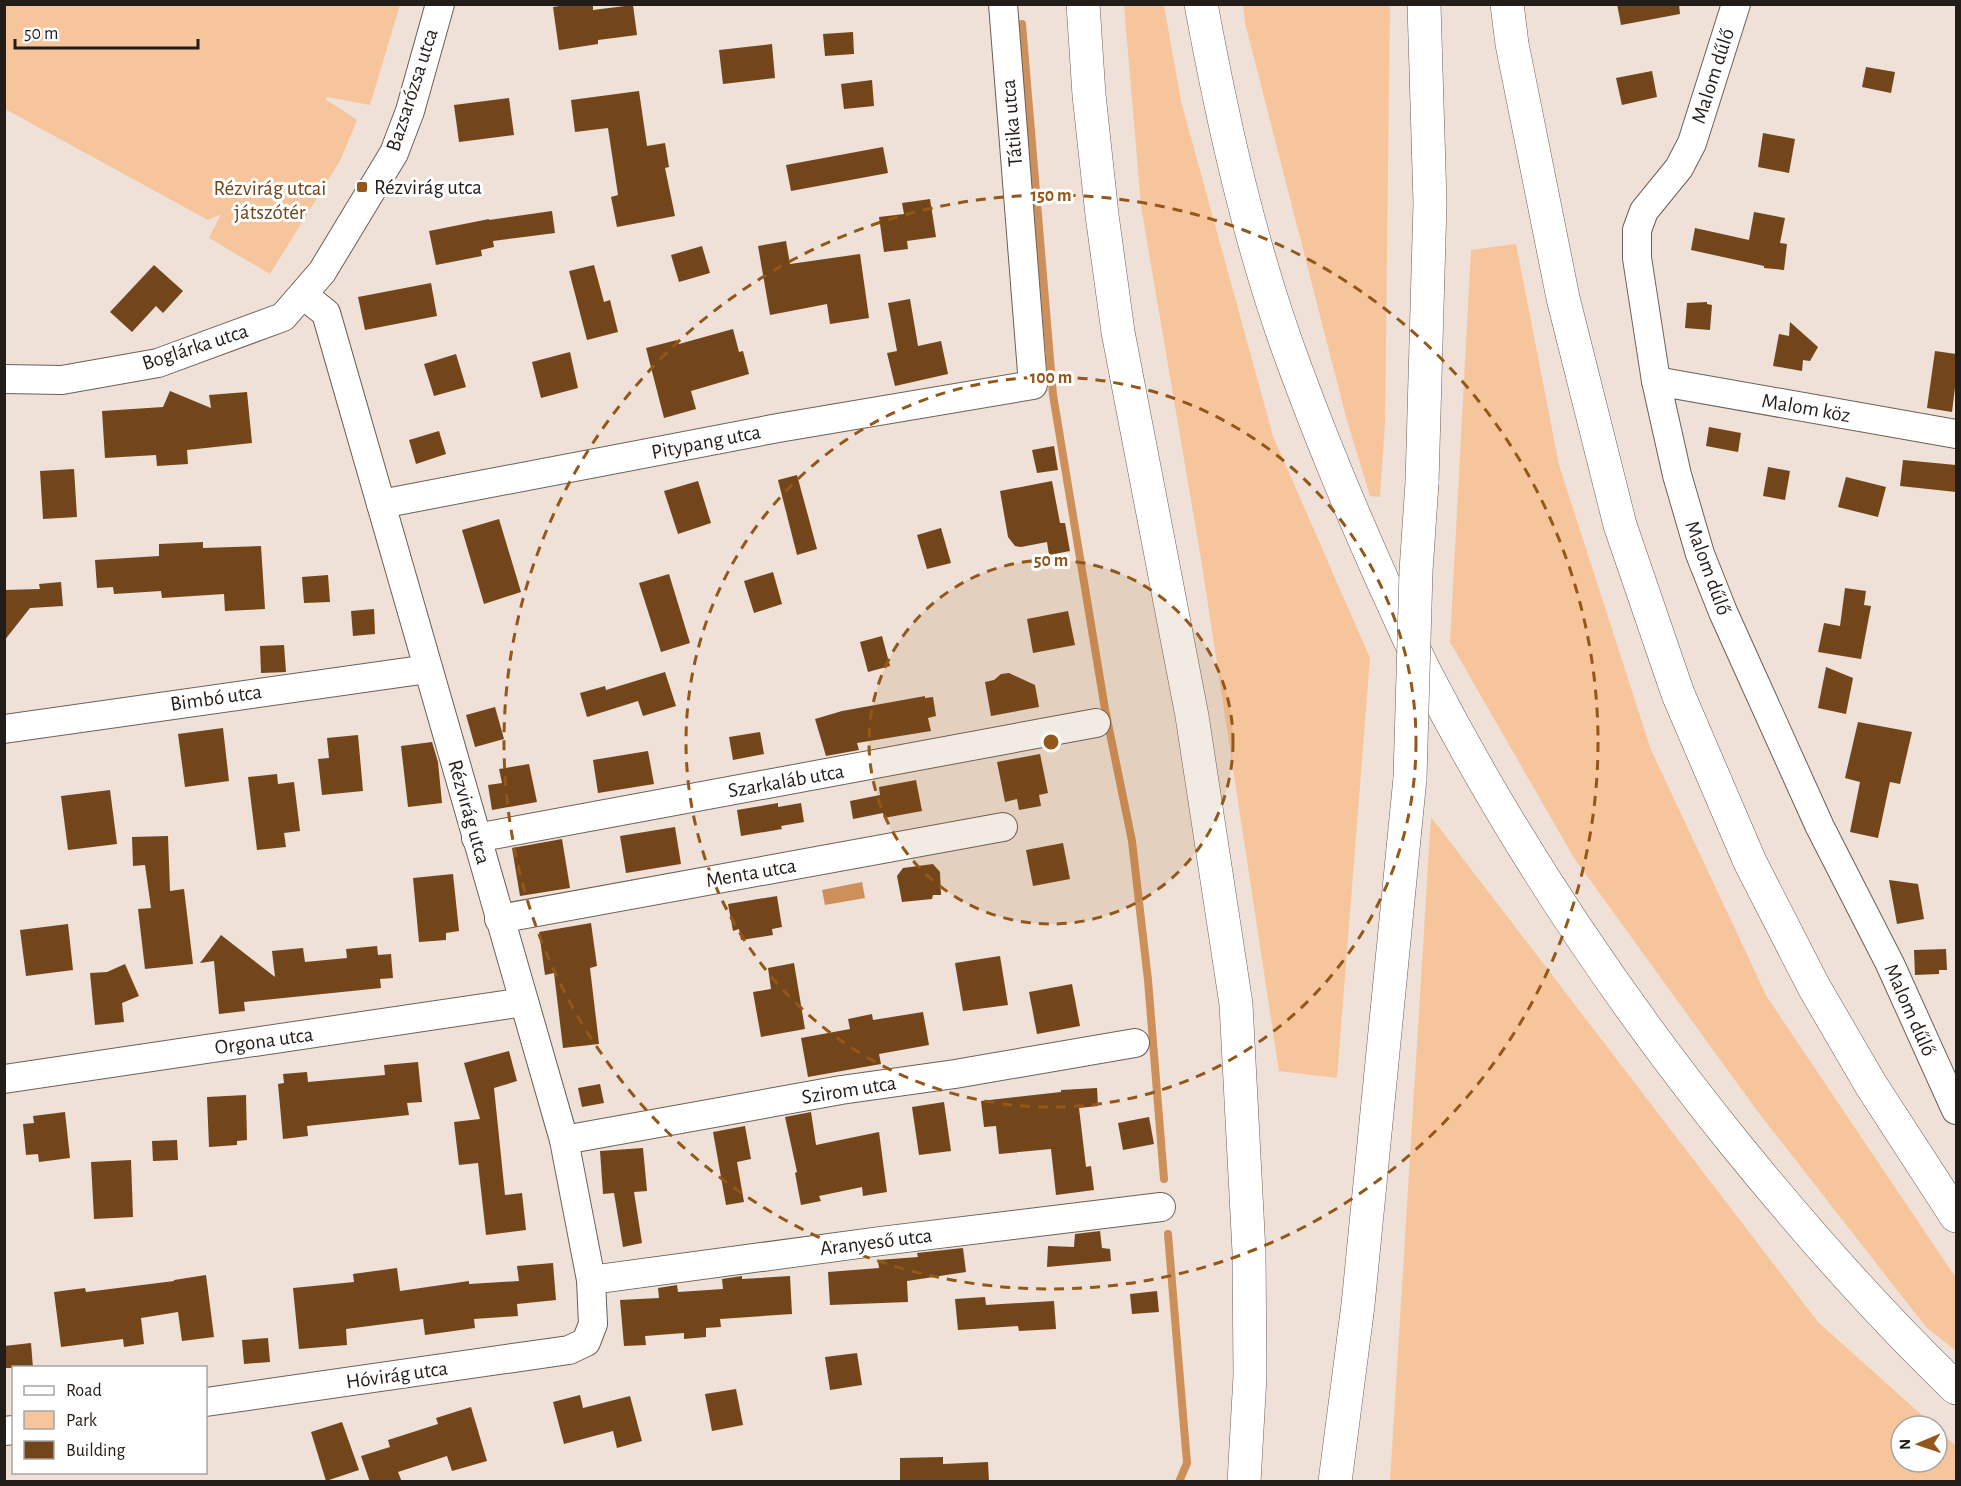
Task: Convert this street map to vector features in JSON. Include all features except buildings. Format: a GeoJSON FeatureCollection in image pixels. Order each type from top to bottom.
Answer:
{"type":"FeatureCollection","features":[{"type":"Feature","properties":{"kind":"highway"},"geometry":{"type":"LineString","coordinates":[[1083,4],[1089,95],[1118,332],[1192,716],[1236,1004],[1249,1252],[1250,1376],[1244,1482]]}},
{"type":"Feature","properties":{"kind":"highway"},"geometry":{"type":"LineString","coordinates":[[1201,4],[1228,137],[1256,245],[1294,368],[1345,494],[1425,672],[1495,798],[1550,890],[1620,994],[1687,1085],[1833,1260],[1916,1349],[1956,1388]]}},
{"type":"Feature","properties":{"kind":"highway"},"geometry":{"type":"LineString","coordinates":[[1335,1482],[1358,1305],[1410,778],[1430,202],[1424,4]]}},
{"type":"Feature","properties":{"kind":"highway"},"geometry":{"type":"LineString","coordinates":[[1507,4],[1512,44],[1563,298],[1620,525],[1678,694],[1750,862],[1814,987],[1877,1094],[1956,1216]]}},
{"type":"Feature","properties":{"kind":"street","name":"Bazsarózsa utca"},"geometry":{"type":"LineString","coordinates":[[303,295],[322,272],[394,153],[410,111],[440,4]]}},
{"type":"Feature","properties":{"kind":"street","name":"Tátika utca"},"geometry":{"type":"LineString","coordinates":[[1003,4],[1033,385]]}},
{"type":"Feature","properties":{"kind":"street","name":"Malom dűlő"},"geometry":{"type":"LineString","coordinates":[[1736,4],[1692,143],[1679,168],[1649,203],[1637,230],[1637,258],[1656,381],[1677,475],[1700,554],[1723,612],[1810,806],[1890,964],[1956,1110]]}},
{"type":"Feature","properties":{"kind":"street","name":"Boglárka utca"},"geometry":{"type":"LineString","coordinates":[[4,379],[62,380],[158,363],[283,317],[303,295]]}},
{"type":"Feature","properties":{"kind":"street","name":"Rézvirág utca"},"geometry":{"type":"LineString","coordinates":[[303,295],[326,313],[564,1140],[591,1280],[593,1324],[586,1342]]}},
{"type":"Feature","properties":{"kind":"street","name":"Malom köz"},"geometry":{"type":"LineString","coordinates":[[1656,381],[1956,434]]}},
{"type":"Feature","properties":{"kind":"street","name":"Pitypang utca"},"geometry":{"type":"LineString","coordinates":[[381,504],[778,428],[1033,385]]}},
{"type":"Feature","properties":{"kind":"street","name":"Bimbó utca"},"geometry":{"type":"LineString","coordinates":[[4,729],[138,708],[428,669]]}},
{"type":"Feature","properties":{"kind":"street","name":"Szarkaláb utca"},"geometry":{"type":"LineString","coordinates":[[476,838],[1096,723]]}},
{"type":"Feature","properties":{"kind":"street","name":"Menta utca"},"geometry":{"type":"LineString","coordinates":[[499,919],[1003,828]]}},
{"type":"Feature","properties":{"kind":"street","name":"Orgona utca"},"geometry":{"type":"LineString","coordinates":[[4,1079],[524,1002]]}},
{"type":"Feature","properties":{"kind":"street","name":"Szirom utca"},"geometry":{"type":"LineString","coordinates":[[564,1140],[841,1090],[955,1074],[1135,1043]]}},
{"type":"Feature","properties":{"kind":"street","name":"Aranyeső utca"},"geometry":{"type":"LineString","coordinates":[[591,1280],[881,1241],[1161,1207]]}},
{"type":"Feature","properties":{"kind":"street","name":"Hóvirág utca"},"geometry":{"type":"LineString","coordinates":[[207,1402],[569,1350],[586,1342]]}},
{"type":"Feature","properties":{"kind":"green space","name":"Rézvirág utcai játszótér"},"geometry":{"type":"Polygon","coordinates":[[[4,5],[400,5],[370,105],[327,97],[325,99],[357,120],[341,159],[270,274],[209,238],[221,214],[208,220],[5,109],[4,5]]]}},
{"type":"Feature","properties":{"kind":"green space"},"geometry":{"type":"Polygon","coordinates":[[[1124,5],[1164,5],[1181,101],[1273,436],[1370,658],[1337,1078],[1279,1071],[1202,565],[1141,206],[1124,5]]]}},
{"type":"Feature","properties":{"kind":"green space"},"geometry":{"type":"Polygon","coordinates":[[[1243,5],[1390,5],[1385,423],[1380,497],[1370,496],[1346,417],[1245,23],[1243,5]]]}},
{"type":"Feature","properties":{"kind":"green space"},"geometry":{"type":"Polygon","coordinates":[[[1516,244],[1559,465],[1651,750],[1767,997],[1956,1278],[1956,1351],[1926,1327],[1758,1112],[1574,858],[1450,642],[1471,250],[1516,244]]]}},
{"type":"Feature","properties":{"kind":"green space"},"geometry":{"type":"Polygon","coordinates":[[[1431,817],[1818,1322],[1921,1414],[1889,1414],[1889,1474],[1949,1474],[1949,1440],[1956,1446],[1956,1481],[1390,1481],[1431,817]]]}},
{"type":"Feature","properties":{"kind":"shaded area"},"geometry":{"type":"Polygon","coordinates":[[[862,882],[865,898],[825,905],[822,890],[862,882]]]}},
{"type":"Feature","properties":{"kind":"waterway"},"geometry":{"type":"LineString","coordinates":[[1022,24],[1053,395],[1105,709],[1132,841],[1148,980],[1164,1179]]}},
{"type":"Feature","properties":{"kind":"waterway"},"geometry":{"type":"LineString","coordinates":[[1168,1234],[1187,1463],[1179,1482]]}},
{"type":"Feature","properties":{"kind":"place","name":"Rézvirág utca"},"geometry":{"type":"Point","coordinates":[362,187]}}]}
